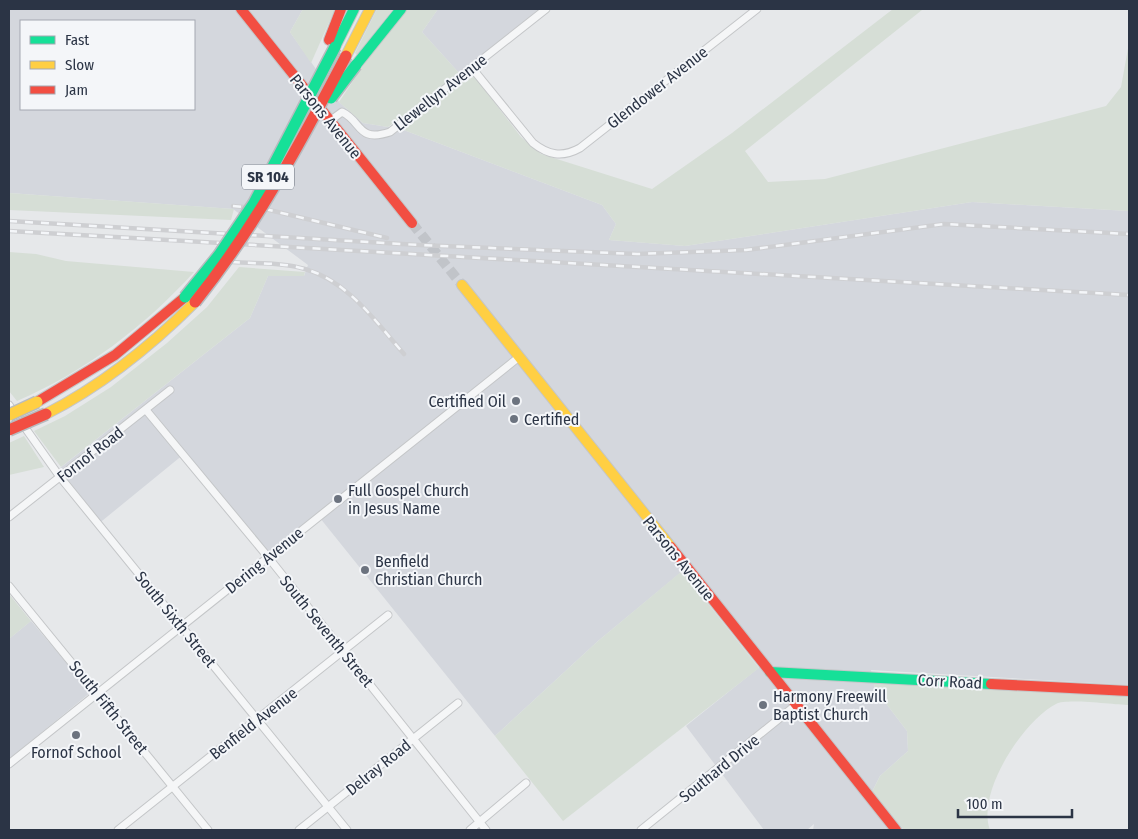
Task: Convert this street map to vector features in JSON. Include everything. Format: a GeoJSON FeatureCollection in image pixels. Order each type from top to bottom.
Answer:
{"type":"FeatureCollection","features":[{"type":"Feature","properties":{"kind":"main road","name":"Parsons Avenue"},"geometry":{"type":"LineString","coordinates":[[241,9],[412,223]]}},
{"type":"Feature","properties":{"kind":"main road"},"geometry":{"type":"LineString","coordinates":[[332,43],[341,9]]}},
{"type":"Feature","properties":{"kind":"main road","name":"SR 104"},"geometry":{"type":"LineString","coordinates":[[9,415],[89,374],[125,350],[190,300],[236,231],[276,163],[332,43],[354,9]]}},
{"type":"Feature","properties":{"kind":"main road","name":"SR 104"},"geometry":{"type":"LineString","coordinates":[[9,430],[46,414],[93,388],[132,360],[234,256],[257,222],[370,9]]}},
{"type":"Feature","properties":{"kind":"main road"},"geometry":{"type":"LineString","coordinates":[[308,128],[400,9]]}},
{"type":"Feature","properties":{"kind":"main road","name":"Parsons Avenue"},"geometry":{"type":"LineString","coordinates":[[462,285],[896,830]]}},
{"type":"Feature","properties":{"kind":"main road","name":"Corr Road"},"geometry":{"type":"LineString","coordinates":[[770,672],[1129,691]]}},
{"type":"Feature","properties":{"kind":"street","name":"Llewellyn Avenue"},"geometry":{"type":"LineString","coordinates":[[330,120],[342,112],[365,133],[380,135],[390,132],[546,9]]}},
{"type":"Feature","properties":{"kind":"street","name":"Glendower Avenue"},"geometry":{"type":"LineString","coordinates":[[472,68],[524,134],[542,150],[552,154],[567,154],[580,148],[757,9]]}},
{"type":"Feature","properties":{"kind":"street","name":"Dering Avenue"},"geometry":{"type":"LineString","coordinates":[[9,764],[519,357]]}},
{"type":"Feature","properties":{"kind":"street","name":"Fornof Road"},"geometry":{"type":"LineString","coordinates":[[9,517],[170,390]]}},
{"type":"Feature","properties":{"kind":"street","name":"South Sixth Street"},"geometry":{"type":"LineString","coordinates":[[9,405],[60,477],[347,830]]}},
{"type":"Feature","properties":{"kind":"street","name":"South Seventh Street"},"geometry":{"type":"LineString","coordinates":[[146,410],[268,557],[486,830]]}},
{"type":"Feature","properties":{"kind":"street","name":"South Fifth Street"},"geometry":{"type":"LineString","coordinates":[[9,586],[208,830]]}},
{"type":"Feature","properties":{"kind":"street","name":"Benfield Avenue"},"geometry":{"type":"LineString","coordinates":[[118,830],[388,615]]}},
{"type":"Feature","properties":{"kind":"street","name":"Delray Road"},"geometry":{"type":"LineString","coordinates":[[298,830],[458,703]]}},
{"type":"Feature","properties":{"kind":"street","name":"Southard Drive"},"geometry":{"type":"LineString","coordinates":[[641,830],[796,705]]}},
{"type":"Feature","properties":{"kind":"street"},"geometry":{"type":"LineString","coordinates":[[470,830],[526,783]]}},
{"type":"Feature","properties":{"kind":"shaded area"},"geometry":{"type":"Polygon","coordinates":[[[9,9],[303,9],[290,32],[339,102],[363,123],[401,129],[602,205],[616,224],[609,240],[685,246],[972,202],[1129,211],[1129,685],[871,670],[875,689],[907,731],[908,751],[880,776],[872,792],[904,830],[813,830],[814,824],[807,830],[764,830],[686,726],[767,661],[691,564],[598,641],[495,736],[320,518],[269,558],[184,454],[97,525],[55,472],[250,318],[268,276],[304,276],[308,265],[233,209],[9,193],[9,9]]]}},
{"type":"Feature","properties":{"kind":"shaded area"},"geometry":{"type":"Polygon","coordinates":[[[303,9],[335,9],[311,63],[290,32],[303,9]]]}},
{"type":"Feature","properties":{"kind":"shaded area"},"geometry":{"type":"Polygon","coordinates":[[[377,9],[393,9],[357,55],[355,53],[377,9]]]}},
{"type":"Feature","properties":{"kind":"shaded area"},"geometry":{"type":"Polygon","coordinates":[[[406,9],[438,9],[422,32],[459,73],[388,127],[363,123],[339,102],[377,45],[406,9]]]}},
{"type":"Feature","properties":{"kind":"shaded area"},"geometry":{"type":"Polygon","coordinates":[[[438,9],[539,9],[459,73],[422,32],[438,9]]]}},
{"type":"Feature","properties":{"kind":"shaded area"},"geometry":{"type":"Polygon","coordinates":[[[893,9],[922,10],[745,151],[768,182],[825,179],[1106,106],[1121,87],[1129,43],[1129,211],[972,202],[685,246],[609,240],[616,224],[602,205],[401,129],[466,78],[475,77],[521,137],[541,154],[652,189],[732,133],[893,9]]]}},
{"type":"Feature","properties":{"kind":"shaded area"},"geometry":{"type":"Polygon","coordinates":[[[9,193],[234,209],[231,220],[9,210],[9,193]]]}},
{"type":"Feature","properties":{"kind":"shaded area"},"geometry":{"type":"Polygon","coordinates":[[[9,252],[36,254],[66,261],[194,272],[155,311],[113,346],[67,376],[17,401],[9,391],[9,252]]]}},
{"type":"Feature","properties":{"kind":"shaded area"},"geometry":{"type":"Polygon","coordinates":[[[239,267],[305,272],[304,276],[268,276],[250,318],[61,467],[34,431],[65,416],[111,387],[167,343],[207,307],[239,267]]]}},
{"type":"Feature","properties":{"kind":"shaded area"},"geometry":{"type":"Polygon","coordinates":[[[24,436],[44,467],[9,475],[9,443],[24,436]]]}},
{"type":"Feature","properties":{"kind":"shaded area"},"geometry":{"type":"Polygon","coordinates":[[[682,571],[759,668],[563,821],[495,736],[598,641],[682,571]]]}},
{"type":"Feature","properties":{"kind":"shaded area"},"geometry":{"type":"Polygon","coordinates":[[[9,594],[31,621],[9,639],[9,594]]]}},
{"type":"Feature","properties":{"kind":"shaded area"},"geometry":{"type":"Polygon","coordinates":[[[31,621],[91,692],[9,759],[9,639],[31,621]]]}},
{"type":"Feature","properties":{"kind":"shaded area"},"geometry":{"type":"Polygon","coordinates":[[[873,680],[1129,695],[1129,705],[1062,702],[1043,713],[1017,742],[1005,759],[996,778],[987,815],[990,830],[904,830],[872,792],[880,776],[908,751],[907,731],[875,689],[873,680]]]}},
{"type":"Feature","properties":{"kind":"tunnel"},"geometry":{"type":"LineString","coordinates":[[412,223],[462,285]]}},
{"type":"Feature","properties":{"kind":"railway"},"geometry":{"type":"LineString","coordinates":[[233,206],[265,209],[387,238]]}},
{"type":"Feature","properties":{"kind":"railway"},"geometry":{"type":"LineString","coordinates":[[9,221],[419,245],[637,254],[746,250],[944,224],[1129,234]]}},
{"type":"Feature","properties":{"kind":"railway"},"geometry":{"type":"LineString","coordinates":[[9,231],[1129,295]]}},
{"type":"Feature","properties":{"kind":"railway"},"geometry":{"type":"LineString","coordinates":[[232,262],[287,265],[305,269],[335,283],[372,316],[404,354]]}},
{"type":"Feature","properties":{"kind":"traffic: fast"},"geometry":{"type":"LineString","coordinates":[[335,47],[354,9]]}},
{"type":"Feature","properties":{"kind":"traffic: fast"},"geometry":{"type":"LineString","coordinates":[[356,65],[401,9]]}},
{"type":"Feature","properties":{"kind":"traffic: fast"},"geometry":{"type":"LineString","coordinates":[[185,297],[219,255],[254,203],[335,47]]}},
{"type":"Feature","properties":{"kind":"traffic: fast"},"geometry":{"type":"LineString","coordinates":[[331,98],[356,65]]}},
{"type":"Feature","properties":{"kind":"traffic: fast"},"geometry":{"type":"LineString","coordinates":[[770,672],[991,684]]}},
{"type":"Feature","properties":{"kind":"traffic: slow"},"geometry":{"type":"LineString","coordinates":[[346,56],[370,9]]}},
{"type":"Feature","properties":{"kind":"traffic: slow"},"geometry":{"type":"LineString","coordinates":[[462,285],[671,547]]}},
{"type":"Feature","properties":{"kind":"traffic: slow"},"geometry":{"type":"LineString","coordinates":[[46,414],[87,391],[125,364],[195,302]]}},
{"type":"Feature","properties":{"kind":"traffic: slow"},"geometry":{"type":"LineString","coordinates":[[9,415],[37,402]]}},
{"type":"Feature","properties":{"kind":"traffic: jam"},"geometry":{"type":"LineString","coordinates":[[241,9],[412,223]]}},
{"type":"Feature","properties":{"kind":"traffic: jam"},"geometry":{"type":"LineString","coordinates":[[329,40],[341,9]]}},
{"type":"Feature","properties":{"kind":"traffic: jam"},"geometry":{"type":"LineString","coordinates":[[195,302],[238,244],[258,213],[295,152],[346,56]]}},
{"type":"Feature","properties":{"kind":"traffic: jam"},"geometry":{"type":"LineString","coordinates":[[37,402],[115,355],[185,297]]}},
{"type":"Feature","properties":{"kind":"traffic: jam"},"geometry":{"type":"LineString","coordinates":[[9,430],[46,414]]}},
{"type":"Feature","properties":{"kind":"traffic: jam"},"geometry":{"type":"LineString","coordinates":[[671,547],[896,830]]}},
{"type":"Feature","properties":{"kind":"traffic: jam"},"geometry":{"type":"LineString","coordinates":[[991,684],[1129,691]]}},
{"type":"Feature","properties":{"kind":"place","name":"Certified Oil"},"geometry":{"type":"Point","coordinates":[516,401]}},
{"type":"Feature","properties":{"kind":"place","name":"Certified"},"geometry":{"type":"Point","coordinates":[514,419]}},
{"type":"Feature","properties":{"kind":"place","name":"Full Gospel Church in Jesus Name"},"geometry":{"type":"Point","coordinates":[338,499]}},
{"type":"Feature","properties":{"kind":"place","name":"Benfield Christian Church"},"geometry":{"type":"Point","coordinates":[365,570]}},
{"type":"Feature","properties":{"kind":"place","name":"Harmony Freewill Baptist Church"},"geometry":{"type":"Point","coordinates":[763,705]}},
{"type":"Feature","properties":{"kind":"place","name":"Fornof School"},"geometry":{"type":"Point","coordinates":[76,735]}}]}
